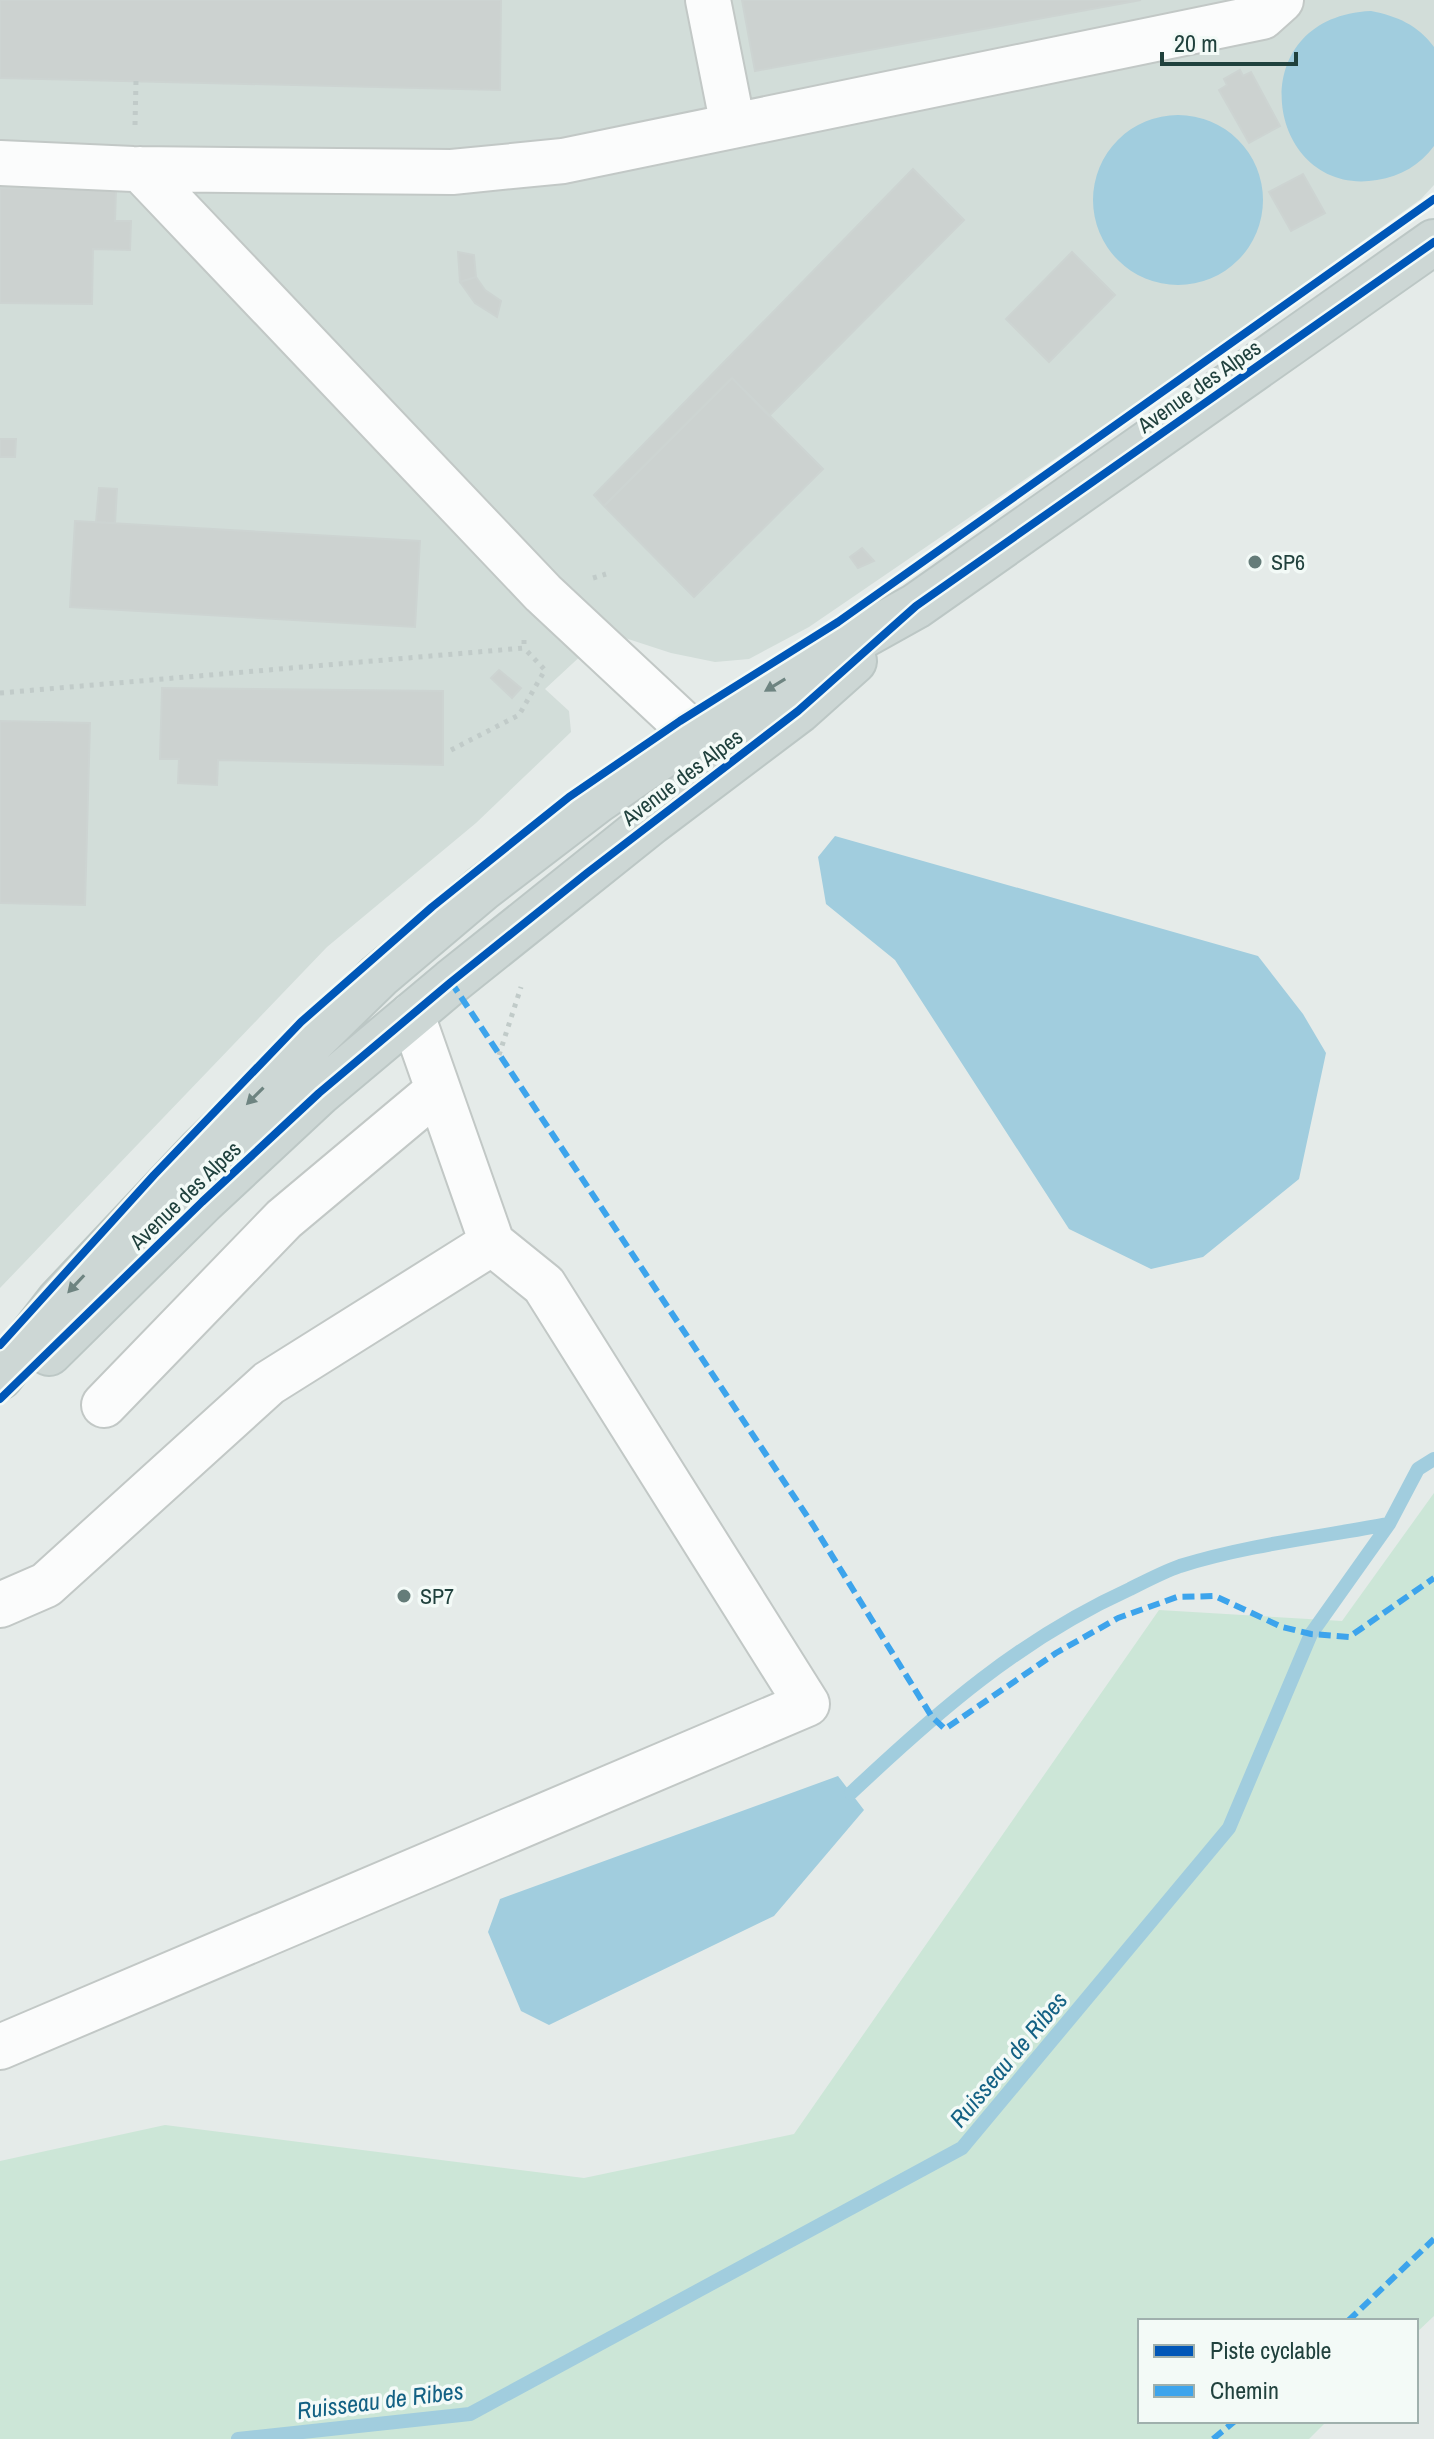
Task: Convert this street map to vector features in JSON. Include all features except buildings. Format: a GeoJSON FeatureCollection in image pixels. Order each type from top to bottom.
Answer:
{"type":"FeatureCollection","features":[{"type":"Feature","properties":{"kind":"main road","name":"Avenue des Alpes"},"geometry":{"type":"LineString","coordinates":[[0,1377],[59,1301],[200,1151],[310,1040],[408,950],[483,888],[598,800],[694,734],[916,606],[1434,242]]}},
{"type":"Feature","properties":{"kind":"main road","name":"Avenue des Alpes"},"geometry":{"type":"LineString","coordinates":[[447,966],[551,902],[798,711],[916,606]]}},
{"type":"Feature","properties":{"kind":"main road","name":"Avenue des Alpes"},"geometry":{"type":"LineString","coordinates":[[651,822],[658,785],[683,766],[694,734]]}},
{"type":"Feature","properties":{"kind":"main road","name":"Avenue des Alpes"},"geometry":{"type":"LineString","coordinates":[[551,902],[552,864],[592,829],[598,800]]}},
{"type":"Feature","properties":{"kind":"main road","name":"Avenue des Alpes"},"geometry":{"type":"LineString","coordinates":[[0,1399],[202,1202],[319,1093],[412,1015],[447,966],[483,888]]}},
{"type":"Feature","properties":{"kind":"main road"},"geometry":{"type":"LineString","coordinates":[[310,1040],[343,1035],[371,1015],[412,1015]]}},
{"type":"Feature","properties":{"kind":"lane"},"geometry":{"type":"LineString","coordinates":[[708,0],[733,126]]}},
{"type":"Feature","properties":{"kind":"lane"},"geometry":{"type":"LineString","coordinates":[[0,163],[140,169],[452,172],[563,161],[1262,17],[1281,0]]}},
{"type":"Feature","properties":{"kind":"lane"},"geometry":{"type":"LineString","coordinates":[[140,169],[543,593],[694,734]]}},
{"type":"Feature","properties":{"kind":"lane"},"geometry":{"type":"LineString","coordinates":[[0,2047],[807,1704],[544,1285],[492,1243],[412,1015]]}},
{"type":"Feature","properties":{"kind":"lane"},"geometry":{"type":"LineString","coordinates":[[104,1405],[284,1219],[438,1090]]}},
{"type":"Feature","properties":{"kind":"lane"},"geometry":{"type":"LineString","coordinates":[[0,1605],[46,1585],[269,1383],[492,1243]]}},
{"type":"Feature","properties":{"kind":"path"},"geometry":{"type":"LineString","coordinates":[[451,750],[519,715],[545,670],[524,648],[523,612],[543,593],[606,574]]}},
{"type":"Feature","properties":{"kind":"path"},"geometry":{"type":"LineString","coordinates":[[0,693],[524,648]]}},
{"type":"Feature","properties":{"kind":"path"},"geometry":{"type":"LineString","coordinates":[[499,1055],[520,988],[529,978]]}},
{"type":"Feature","properties":{"kind":"shaded area"},"geometry":{"type":"Polygon","coordinates":[[[0,0],[1434,0],[1434,185],[1421,199],[1169,381],[809,627],[749,659],[715,662],[671,653],[625,638],[613,626],[545,689],[569,711],[571,732],[476,823],[327,947],[0,1288],[0,0]]]}},
{"type":"Feature","properties":{"kind":"green space"},"geometry":{"type":"Polygon","coordinates":[[[1434,1493],[1434,2316],[1418,2331],[1418,2319],[1138,2319],[1138,2423],[1325,2423],[1309,2439],[0,2439],[0,2161],[165,2125],[584,2178],[794,2134],[1159,1610],[1342,1621],[1434,1493]]]}},
{"type":"Feature","properties":{"kind":"water"},"geometry":{"type":"Polygon","coordinates":[[[1371,11],[1406,23],[1434,47],[1434,146],[1416,164],[1394,176],[1377,180],[1339,178],[1310,162],[1291,136],[1282,105],[1285,72],[1300,43],[1328,21],[1371,11]]]}},
{"type":"Feature","properties":{"kind":"water"},"geometry":{"type":"Polygon","coordinates":[[[1178,115],[1211,121],[1238,140],[1257,167],[1263,200],[1257,233],[1238,260],[1211,279],[1178,285],[1145,279],[1118,260],[1099,233],[1093,200],[1099,167],[1118,140],[1145,121],[1178,115]]]}},
{"type":"Feature","properties":{"kind":"water"},"geometry":{"type":"Polygon","coordinates":[[[835,836],[1258,956],[1303,1014],[1326,1053],[1299,1179],[1203,1257],[1151,1269],[1069,1229],[895,960],[826,904],[818,857],[835,836]]]}},
{"type":"Feature","properties":{"kind":"water"},"geometry":{"type":"Polygon","coordinates":[[[838,1776],[864,1810],[774,1916],[549,2025],[521,2011],[488,1932],[500,1899],[838,1776]]]}},
{"type":"Feature","properties":{"kind":"waterway","name":"Ruisseau de Ribes"},"geometry":{"type":"LineString","coordinates":[[238,2439],[470,2414],[962,2148],[1229,1828],[1311,1634],[1389,1524],[1418,1469],[1434,1459]]}},
{"type":"Feature","properties":{"kind":"waterway"},"geometry":{"type":"LineString","coordinates":[[851,1793],[982,1679],[1052,1630],[1090,1609],[1180,1566],[1257,1547],[1389,1524]]}},
{"type":"Feature","properties":{"kind":"marked path"},"geometry":{"type":"LineString","coordinates":[[451,982],[813,1525],[932,1717],[945,1729],[1056,1653],[1118,1618],[1177,1597],[1215,1596],[1282,1627],[1311,1634],[1349,1637],[1434,1578]]}},
{"type":"Feature","properties":{"kind":"marked path"},"geometry":{"type":"LineString","coordinates":[[1350,2319],[1434,2239]]}},
{"type":"Feature","properties":{"kind":"marked path"},"geometry":{"type":"LineString","coordinates":[[1213,2439],[1233,2423]]}},
{"type":"Feature","properties":{"kind":"cycle path"},"geometry":{"type":"LineString","coordinates":[[0,1345],[154,1175],[301,1022],[432,907],[569,797],[680,721],[838,622],[1434,199]]}},
{"type":"Feature","properties":{"kind":"cycle path"},"geometry":{"type":"LineString","coordinates":[[0,1399],[319,1093],[587,873],[798,711],[916,606],[1434,242]]}},
{"type":"Feature","properties":{"kind":"place","name":"SP6"},"geometry":{"type":"Point","coordinates":[1255,562]}},
{"type":"Feature","properties":{"kind":"place","name":"SP7"},"geometry":{"type":"Point","coordinates":[404,1596]}}]}
